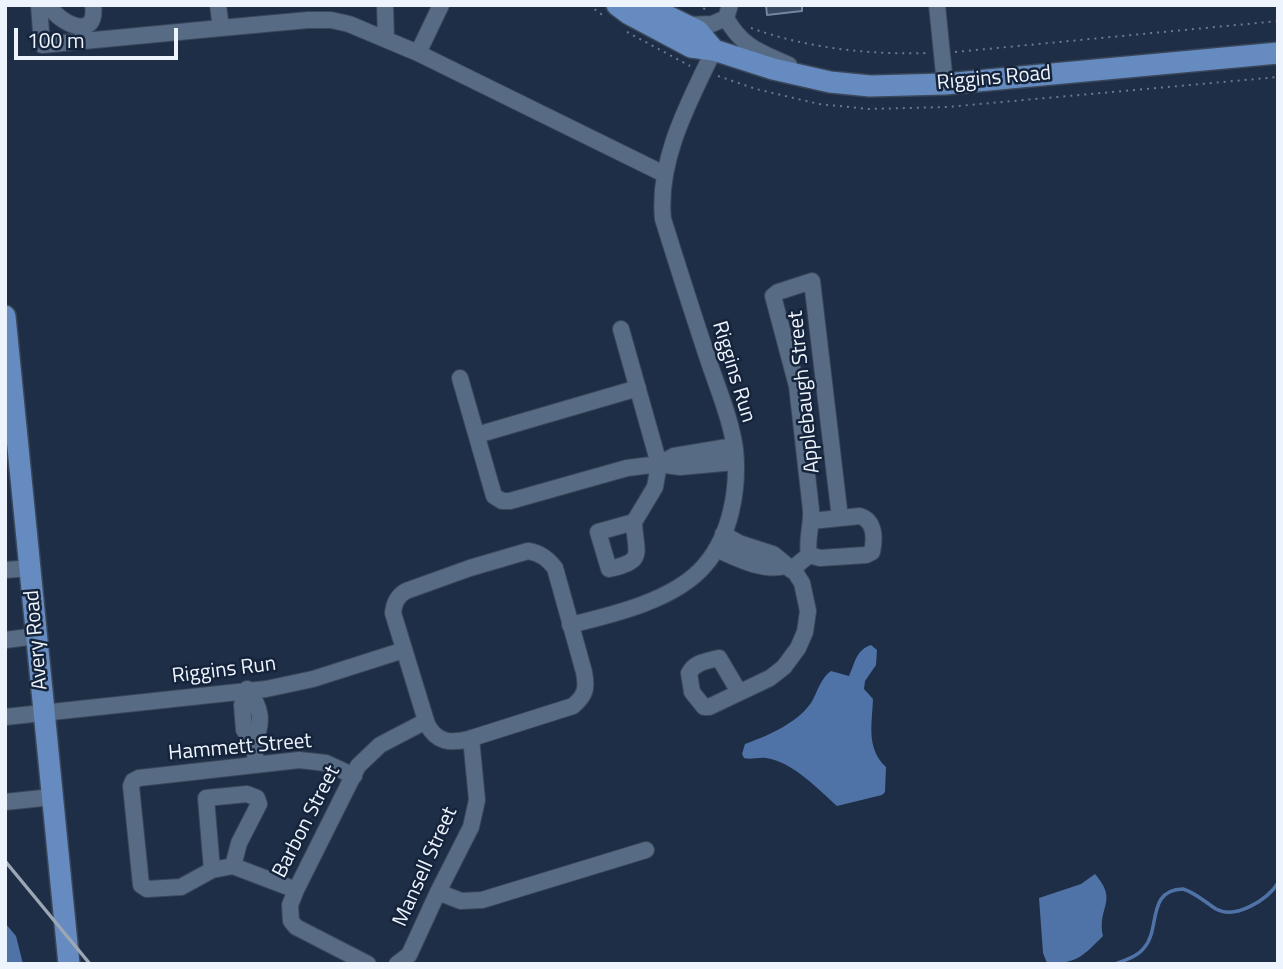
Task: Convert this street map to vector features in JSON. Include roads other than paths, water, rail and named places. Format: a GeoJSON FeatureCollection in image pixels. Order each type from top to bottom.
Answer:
{"type":"FeatureCollection","features":[{"type":"Feature","properties":{"kind":"main road","name":"Riggins Road"},"geometry":{"type":"LineString","coordinates":[[617,5],[691,47],[714,50],[773,69],[830,82],[870,86],[945,84],[1278,53]]}},
{"type":"Feature","properties":{"kind":"main road","name":"Riggins Road"},"geometry":{"type":"LineString","coordinates":[[645,5],[698,32],[714,50]]}},
{"type":"Feature","properties":{"kind":"main road","name":"Avery Road"},"geometry":{"type":"LineString","coordinates":[[5,316],[8,372],[69,964]]}},
{"type":"Feature","properties":{"kind":"street"},"geometry":{"type":"LineString","coordinates":[[39,5],[42,45],[274,23],[331,20],[349,24],[418,52],[663,174]]}},
{"type":"Feature","properties":{"kind":"street"},"geometry":{"type":"LineString","coordinates":[[48,6],[68,24],[84,26],[92,22],[93,5]]}},
{"type":"Feature","properties":{"kind":"street"},"geometry":{"type":"LineString","coordinates":[[103,5],[106,39]]}},
{"type":"Feature","properties":{"kind":"street"},"geometry":{"type":"LineString","coordinates":[[218,5],[221,28]]}},
{"type":"Feature","properties":{"kind":"street"},"geometry":{"type":"LineString","coordinates":[[274,23],[275,5]]}},
{"type":"Feature","properties":{"kind":"street"},"geometry":{"type":"LineString","coordinates":[[385,5],[386,39]]}},
{"type":"Feature","properties":{"kind":"street"},"geometry":{"type":"LineString","coordinates":[[418,52],[441,5]]}},
{"type":"Feature","properties":{"kind":"street"},"geometry":{"type":"LineString","coordinates":[[937,5],[945,84]]}},
{"type":"Feature","properties":{"kind":"street"},"geometry":{"type":"LineString","coordinates":[[685,25],[705,25],[728,12],[734,32],[748,47],[830,82]]}},
{"type":"Feature","properties":{"kind":"street","name":"Riggins Run"},"geometry":{"type":"LineString","coordinates":[[570,625],[611,615],[684,583],[705,566],[720,542],[734,496],[735,454],[720,396],[663,219],[661,203],[666,160],[714,50]]}},
{"type":"Feature","properties":{"kind":"street","name":"Applebaugh Street"},"geometry":{"type":"LineString","coordinates":[[809,555],[808,530],[811,521],[797,386],[773,296],[813,281],[840,518]]}},
{"type":"Feature","properties":{"kind":"street"},"geometry":{"type":"LineString","coordinates":[[621,330],[659,464],[655,487],[634,522]]}},
{"type":"Feature","properties":{"kind":"street"},"geometry":{"type":"LineString","coordinates":[[460,378],[494,496],[502,501],[627,468],[659,464],[674,456],[735,454]]}},
{"type":"Feature","properties":{"kind":"street"},"geometry":{"type":"LineString","coordinates":[[477,435],[638,388]]}},
{"type":"Feature","properties":{"kind":"street"},"geometry":{"type":"LineString","coordinates":[[788,568],[809,555],[820,558],[866,555],[872,551],[874,542],[871,524],[867,518],[860,516],[811,521]]}},
{"type":"Feature","properties":{"kind":"street"},"geometry":{"type":"LineString","coordinates":[[720,542],[739,543],[752,555],[773,554],[803,583],[807,596],[805,632],[798,648],[784,667],[771,678],[739,692]]}},
{"type":"Feature","properties":{"kind":"street"},"geometry":{"type":"LineString","coordinates":[[528,551],[539,553],[555,568],[587,687],[583,698],[573,706],[455,743],[444,741],[431,732],[426,721],[404,650],[393,613],[401,594],[470,568],[528,551]]}},
{"type":"Feature","properties":{"kind":"street"},"geometry":{"type":"LineString","coordinates":[[5,570],[30,568]]}},
{"type":"Feature","properties":{"kind":"street"},"geometry":{"type":"LineString","coordinates":[[5,640],[37,636]]}},
{"type":"Feature","properties":{"kind":"street","name":"Riggins Run"},"geometry":{"type":"LineString","coordinates":[[5,717],[266,688],[313,679],[404,650]]}},
{"type":"Feature","properties":{"kind":"street"},"geometry":{"type":"LineString","coordinates":[[247,689],[258,704],[251,722],[260,730],[254,742],[256,765]]}},
{"type":"Feature","properties":{"kind":"street","name":"Barbon Street"},"geometry":{"type":"LineString","coordinates":[[368,964],[296,927],[289,914],[296,890],[359,766],[380,745],[426,721]]}},
{"type":"Feature","properties":{"kind":"street","name":"Mansell Street"},"geometry":{"type":"LineString","coordinates":[[397,964],[410,955],[471,827],[477,800],[471,738]]}},
{"type":"Feature","properties":{"kind":"street","name":"Hammett Street"},"geometry":{"type":"LineString","coordinates":[[212,870],[181,887],[147,889],[141,885],[131,786],[133,781],[139,778],[256,765],[313,761],[326,763],[354,776]]}},
{"type":"Feature","properties":{"kind":"street"},"geometry":{"type":"LineString","coordinates":[[233,866],[239,843],[259,804],[257,798],[247,794],[206,798],[212,870],[233,866],[296,890]]}},
{"type":"Feature","properties":{"kind":"street"},"geometry":{"type":"LineString","coordinates":[[5,802],[52,797]]}},
{"type":"Feature","properties":{"kind":"street"},"geometry":{"type":"LineString","coordinates":[[438,892],[461,901],[482,900],[646,850]]}},
{"type":"Feature","properties":{"kind":"water"},"geometry":{"type":"Polygon","coordinates":[[[871,645],[877,650],[876,665],[865,681],[864,689],[873,699],[871,727],[875,752],[886,767],[885,792],[882,795],[837,806],[786,765],[766,758],[744,758],[742,754],[745,744],[772,733],[797,717],[811,703],[822,681],[831,671],[849,676],[859,654],[871,645]]]}},
{"type":"Feature","properties":{"kind":"water"},"geometry":{"type":"Polygon","coordinates":[[[1095,874],[1106,891],[1103,936],[1073,960],[1047,963],[1043,953],[1039,898],[1081,884],[1095,874]]]}},
{"type":"Feature","properties":{"kind":"water"},"geometry":{"type":"Polygon","coordinates":[[[5,923],[16,936],[23,964],[5,964],[5,923]]]}},
{"type":"Feature","properties":{"kind":"waterway"},"geometry":{"type":"LineString","coordinates":[[1115,964],[1134,956],[1144,948],[1149,940],[1159,903],[1171,891],[1183,889],[1216,909],[1233,912],[1259,901],[1278,883]]}},
{"type":"Feature","properties":{"kind":"railway"},"geometry":{"type":"LineString","coordinates":[[5,861],[90,964]]}}]}
